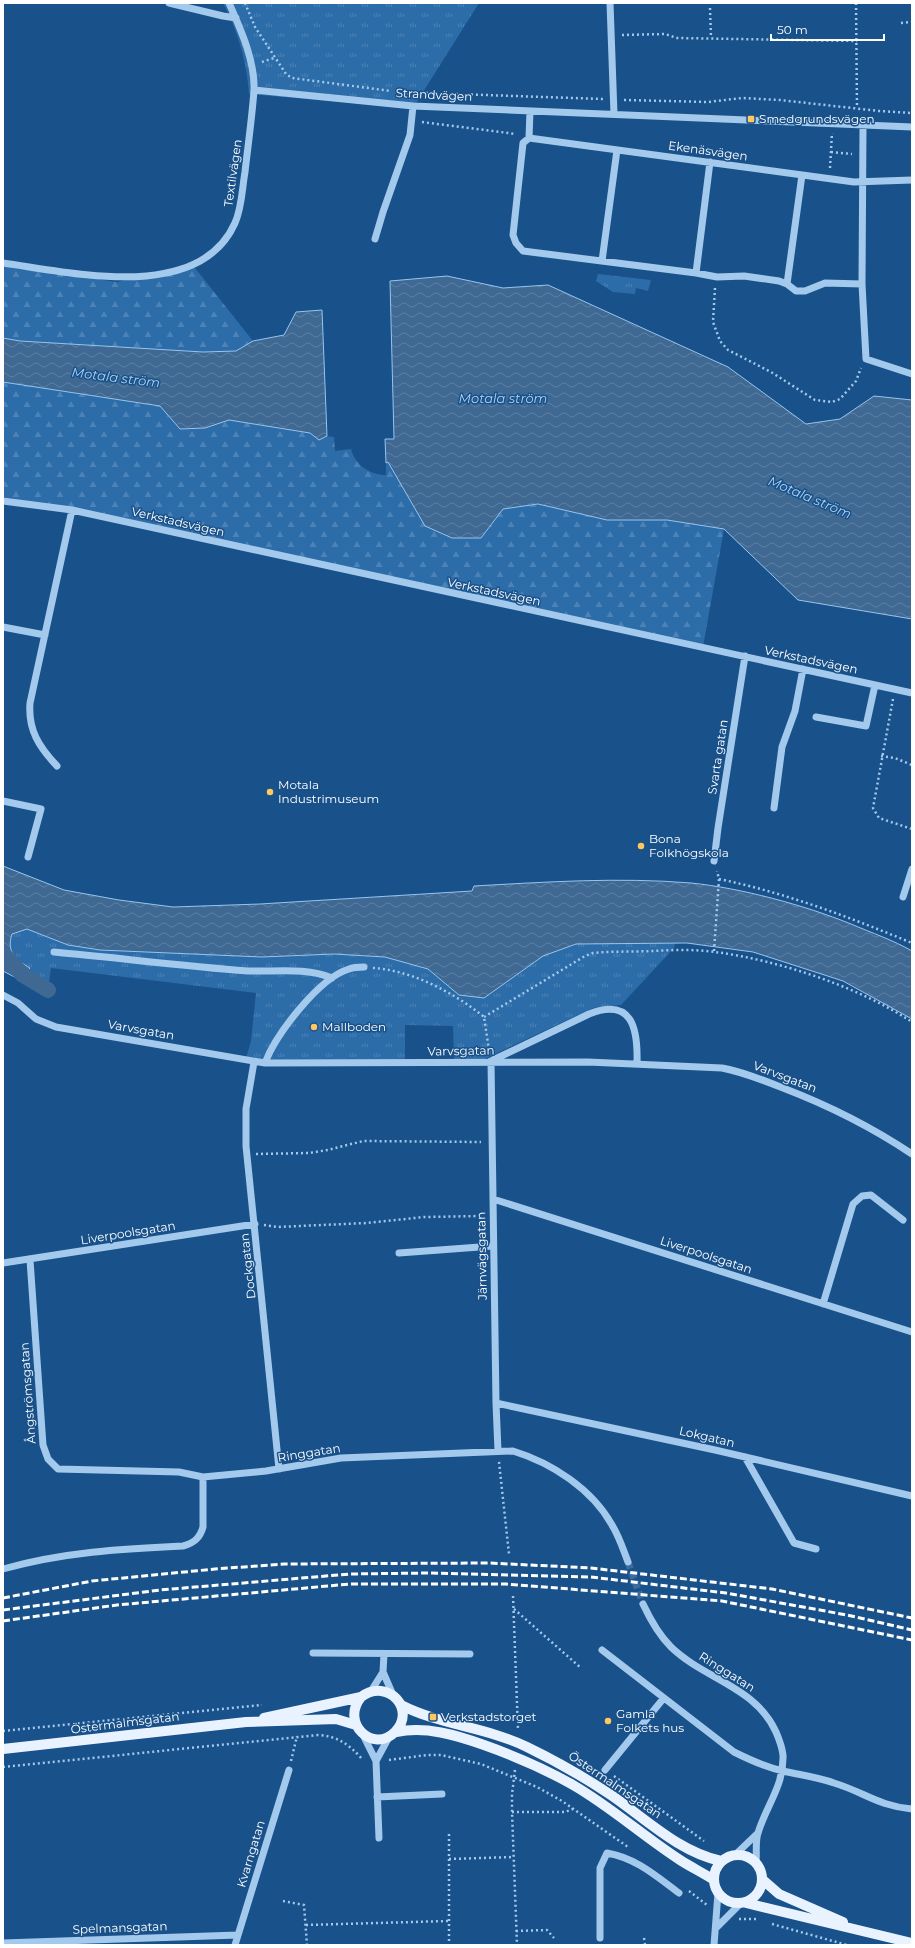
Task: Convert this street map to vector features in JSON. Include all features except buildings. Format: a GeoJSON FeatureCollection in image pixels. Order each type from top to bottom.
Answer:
{"type":"FeatureCollection","features":[{"type":"Feature","properties":{"kind":"main road"},"geometry":{"type":"LineString","coordinates":[[371,1691],[383,1691],[393,1696]]}},
{"type":"Feature","properties":{"kind":"main road","name":"Östermalmsgatan"},"geometry":{"type":"LineString","coordinates":[[246,1722],[361,1697],[371,1691]]}},
{"type":"Feature","properties":{"kind":"main road","name":"Östermalmsgatan"},"geometry":{"type":"LineString","coordinates":[[393,1696],[400,1705],[426,1716],[479,1729],[525,1746],[578,1773],[683,1846],[702,1856],[722,1861]]}},
{"type":"Feature","properties":{"kind":"main road"},"geometry":{"type":"LineString","coordinates":[[361,1697],[355,1707],[354,1719],[356,1725],[363,1734]]}},
{"type":"Feature","properties":{"kind":"main road"},"geometry":{"type":"LineString","coordinates":[[392,1734],[402,1719],[400,1705]]}},
{"type":"Feature","properties":{"kind":"main road","name":"Östermalmsgatan"},"geometry":{"type":"LineString","coordinates":[[4,1749],[246,1722],[336,1719],[356,1725]]}},
{"type":"Feature","properties":{"kind":"main road","name":"Östermalmsgatan"},"geometry":{"type":"LineString","coordinates":[[363,1734],[378,1739],[392,1734],[419,1729],[451,1735],[520,1759],[550,1773],[594,1798],[680,1860],[714,1880]]}},
{"type":"Feature","properties":{"kind":"main road"},"geometry":{"type":"LineString","coordinates":[[743,1903],[758,1894],[763,1880],[760,1868],[756,1863],[747,1856],[735,1855],[722,1861],[716,1870],[714,1880],[718,1894],[724,1899],[912,1943]]}},
{"type":"Feature","properties":{"kind":"main road"},"geometry":{"type":"LineString","coordinates":[[763,1880],[779,1894],[861,1930]]}},
{"type":"Feature","properties":{"kind":"street"},"geometry":{"type":"LineString","coordinates":[[169,3],[236,18]]}},
{"type":"Feature","properties":{"kind":"street","name":"Textilvägen"},"geometry":{"type":"LineString","coordinates":[[3,263],[111,277],[160,274],[179,270],[197,262],[208,255],[227,236],[238,216],[254,90],[252,66],[236,18],[229,3]]}},
{"type":"Feature","properties":{"kind":"street"},"geometry":{"type":"LineString","coordinates":[[610,3],[614,114]]}},
{"type":"Feature","properties":{"kind":"street","name":"Strandvägen"},"geometry":{"type":"LineString","coordinates":[[254,90],[413,106],[912,127]]}},
{"type":"Feature","properties":{"kind":"street"},"geometry":{"type":"LineString","coordinates":[[375,238],[410,135],[413,106]]}},
{"type":"Feature","properties":{"kind":"street"},"geometry":{"type":"LineString","coordinates":[[530,111],[529,138],[524,143],[513,235],[516,243],[523,251],[602,260],[717,277],[744,276],[780,281],[788,284],[796,291],[805,291],[825,283],[862,284]]}},
{"type":"Feature","properties":{"kind":"street"},"geometry":{"type":"LineString","coordinates":[[863,126],[862,284],[866,359],[912,374]]}},
{"type":"Feature","properties":{"kind":"street","name":"Ekenäsvägen"},"geometry":{"type":"LineString","coordinates":[[529,138],[862,182],[912,180]]}},
{"type":"Feature","properties":{"kind":"street"},"geometry":{"type":"LineString","coordinates":[[602,260],[617,150]]}},
{"type":"Feature","properties":{"kind":"street"},"geometry":{"type":"LineString","coordinates":[[696,273],[710,162]]}},
{"type":"Feature","properties":{"kind":"street"},"geometry":{"type":"LineString","coordinates":[[788,284],[802,175]]}},
{"type":"Feature","properties":{"kind":"street","name":"Verkstadsvägen"},"geometry":{"type":"LineString","coordinates":[[3,501],[72,510],[912,692]]}},
{"type":"Feature","properties":{"kind":"street"},"geometry":{"type":"LineString","coordinates":[[57,766],[44,752],[37,741],[30,723],[29,713],[72,510]]}},
{"type":"Feature","properties":{"kind":"street"},"geometry":{"type":"LineString","coordinates":[[3,627],[45,635]]}},
{"type":"Feature","properties":{"kind":"street","name":"Svarta gatan"},"geometry":{"type":"LineString","coordinates":[[714,861],[745,656]]}},
{"type":"Feature","properties":{"kind":"street"},"geometry":{"type":"LineString","coordinates":[[774,808],[782,747],[795,711],[804,669]]}},
{"type":"Feature","properties":{"kind":"street"},"geometry":{"type":"LineString","coordinates":[[816,717],[866,726],[875,685]]}},
{"type":"Feature","properties":{"kind":"street"},"geometry":{"type":"LineString","coordinates":[[3,801],[41,809],[28,857]]}},
{"type":"Feature","properties":{"kind":"street"},"geometry":{"type":"LineString","coordinates":[[903,897],[912,869]]}},
{"type":"Feature","properties":{"kind":"street"},"geometry":{"type":"LineString","coordinates":[[54,952],[249,971],[303,972],[323,974],[332,978]]}},
{"type":"Feature","properties":{"kind":"street"},"geometry":{"type":"LineString","coordinates":[[265,1063],[271,1048],[314,993],[332,978],[350,968],[364,967]]}},
{"type":"Feature","properties":{"kind":"street","name":"Varvsgatan"},"geometry":{"type":"LineString","coordinates":[[3,995],[18,1003],[36,1018],[56,1027],[254,1062],[491,1061],[637,1063],[703,1066],[740,1072],[820,1102],[859,1121],[912,1154]]}},
{"type":"Feature","properties":{"kind":"street"},"geometry":{"type":"LineString","coordinates":[[491,1061],[602,1009],[612,1009],[622,1012],[631,1020],[636,1030],[637,1063]]}},
{"type":"Feature","properties":{"kind":"street","name":"Järnvägsgatan"},"geometry":{"type":"LineString","coordinates":[[491,1061],[492,1199],[498,1451]]}},
{"type":"Feature","properties":{"kind":"street","name":"Dockgatan"},"geometry":{"type":"LineString","coordinates":[[254,1062],[246,1109],[247,1155],[279,1469]]}},
{"type":"Feature","properties":{"kind":"street"},"geometry":{"type":"LineString","coordinates":[[823,1304],[853,1204],[862,1196],[871,1195],[903,1220]]}},
{"type":"Feature","properties":{"kind":"street","name":"Liverpoolsgatan"},"geometry":{"type":"LineString","coordinates":[[492,1199],[912,1332]]}},
{"type":"Feature","properties":{"kind":"street","name":"Liverpoolsgatan"},"geometry":{"type":"LineString","coordinates":[[3,1263],[255,1224]]}},
{"type":"Feature","properties":{"kind":"street"},"geometry":{"type":"LineString","coordinates":[[399,1253],[493,1246]]}},
{"type":"Feature","properties":{"kind":"street","name":"Ångströmsgatan"},"geometry":{"type":"LineString","coordinates":[[30,1260],[43,1445],[48,1459],[58,1469],[64,1470],[179,1472],[203,1477]]}},
{"type":"Feature","properties":{"kind":"street","name":"Lokgatan"},"geometry":{"type":"LineString","coordinates":[[496,1403],[745,1457],[912,1496]]}},
{"type":"Feature","properties":{"kind":"street","name":"Ringgatan"},"geometry":{"type":"LineString","coordinates":[[203,1477],[279,1469],[341,1458],[513,1451],[528,1456],[562,1474],[590,1497],[612,1525],[628,1562]]}},
{"type":"Feature","properties":{"kind":"street"},"geometry":{"type":"LineString","coordinates":[[745,1457],[794,1543],[816,1549]]}},
{"type":"Feature","properties":{"kind":"street"},"geometry":{"type":"LineString","coordinates":[[3,1569],[72,1554],[105,1550],[183,1546],[190,1544],[201,1534],[203,1527],[203,1477]]}},
{"type":"Feature","properties":{"kind":"street","name":"Ringgatan"},"geometry":{"type":"LineString","coordinates":[[643,1604],[659,1633],[672,1647],[692,1663],[733,1687],[760,1708],[772,1723],[783,1752],[783,1771],[778,1788],[758,1833],[756,1863]]}},
{"type":"Feature","properties":{"kind":"street"},"geometry":{"type":"LineString","coordinates":[[602,1650],[664,1700],[734,1752],[757,1763],[844,1786],[878,1802],[896,1808],[912,1809]]}},
{"type":"Feature","properties":{"kind":"street"},"geometry":{"type":"LineString","coordinates":[[313,1653],[470,1654]]}},
{"type":"Feature","properties":{"kind":"street"},"geometry":{"type":"LineString","coordinates":[[384,1654],[383,1672],[393,1696]]}},
{"type":"Feature","properties":{"kind":"street"},"geometry":{"type":"LineString","coordinates":[[371,1691],[383,1672]]}},
{"type":"Feature","properties":{"kind":"street"},"geometry":{"type":"LineString","coordinates":[[605,1770],[664,1700]]}},
{"type":"Feature","properties":{"kind":"street"},"geometry":{"type":"LineString","coordinates":[[363,1734],[376,1761],[379,1838]]}},
{"type":"Feature","properties":{"kind":"street"},"geometry":{"type":"LineString","coordinates":[[376,1761],[392,1734]]}},
{"type":"Feature","properties":{"kind":"street","name":"Kvarngatan"},"geometry":{"type":"LineString","coordinates":[[235,1945],[288,1770]]}},
{"type":"Feature","properties":{"kind":"street"},"geometry":{"type":"LineString","coordinates":[[377,1797],[442,1794]]}},
{"type":"Feature","properties":{"kind":"street","name":"Ringgatan"},"geometry":{"type":"LineString","coordinates":[[735,1855],[758,1833]]}},
{"type":"Feature","properties":{"kind":"street"},"geometry":{"type":"LineString","coordinates":[[600,1938],[600,1868],[607,1854],[621,1855],[641,1865],[679,1893]]}},
{"type":"Feature","properties":{"kind":"street"},"geometry":{"type":"LineString","coordinates":[[714,1945],[717,1928],[718,1894]]}},
{"type":"Feature","properties":{"kind":"street"},"geometry":{"type":"LineString","coordinates":[[717,1928],[743,1903]]}},
{"type":"Feature","properties":{"kind":"street","name":"Spelmansgatan"},"geometry":{"type":"LineString","coordinates":[[3,1943],[238,1935]]}},
{"type":"Feature","properties":{"kind":"path"},"geometry":{"type":"LineString","coordinates":[[245,3],[255,27],[274,58],[286,74],[298,80],[396,92],[708,102],[742,98],[813,102],[834,106],[912,113]]}},
{"type":"Feature","properties":{"kind":"path"},"geometry":{"type":"LineString","coordinates":[[856,3],[857,108]]}},
{"type":"Feature","properties":{"kind":"path"},"geometry":{"type":"LineString","coordinates":[[710,8],[711,38]]}},
{"type":"Feature","properties":{"kind":"path"},"geometry":{"type":"LineString","coordinates":[[901,23],[912,22]]}},
{"type":"Feature","properties":{"kind":"path"},"geometry":{"type":"LineString","coordinates":[[611,35],[665,34],[677,38],[857,41]]}},
{"type":"Feature","properties":{"kind":"path"},"geometry":{"type":"LineString","coordinates":[[829,178],[834,106]]}},
{"type":"Feature","properties":{"kind":"path"},"geometry":{"type":"LineString","coordinates":[[412,120],[529,138]]}},
{"type":"Feature","properties":{"kind":"path"},"geometry":{"type":"LineString","coordinates":[[831,152],[863,154]]}},
{"type":"Feature","properties":{"kind":"path"},"geometry":{"type":"LineString","coordinates":[[717,277],[713,307],[713,322],[720,341],[728,350],[771,372],[815,400],[832,402],[840,399],[856,381],[866,359]]}},
{"type":"Feature","properties":{"kind":"path"},"geometry":{"type":"LineString","coordinates":[[895,689],[873,802],[875,813],[885,821],[912,829]]}},
{"type":"Feature","properties":{"kind":"path"},"geometry":{"type":"LineString","coordinates":[[881,756],[895,758],[912,765]]}},
{"type":"Feature","properties":{"kind":"path"},"geometry":{"type":"LineString","coordinates":[[714,951],[719,879],[742,884],[834,911],[912,943]]}},
{"type":"Feature","properties":{"kind":"path"},"geometry":{"type":"LineString","coordinates":[[484,1017],[585,956],[593,953],[684,950],[714,951],[743,956],[822,979],[865,996],[912,1022]]}},
{"type":"Feature","properties":{"kind":"path"},"geometry":{"type":"LineString","coordinates":[[364,967],[399,972],[424,981],[471,1007],[484,1017],[491,1061]]}},
{"type":"Feature","properties":{"kind":"path"},"geometry":{"type":"LineString","coordinates":[[247,1155],[309,1153],[364,1141],[438,1140],[492,1142]]}},
{"type":"Feature","properties":{"kind":"path"},"geometry":{"type":"LineString","coordinates":[[255,1224],[277,1227],[367,1223],[424,1217],[493,1216]]}},
{"type":"Feature","properties":{"kind":"path"},"geometry":{"type":"LineString","coordinates":[[498,1451],[509,1554]]}},
{"type":"Feature","properties":{"kind":"path"},"geometry":{"type":"LineString","coordinates":[[513,1596],[518,1730],[524,1733]]}},
{"type":"Feature","properties":{"kind":"path"},"geometry":{"type":"LineString","coordinates":[[514,1609],[581,1668]]}},
{"type":"Feature","properties":{"kind":"path"},"geometry":{"type":"LineString","coordinates":[[3,1731],[268,1704]]}},
{"type":"Feature","properties":{"kind":"path"},"geometry":{"type":"LineString","coordinates":[[288,1770],[297,1736]]}},
{"type":"Feature","properties":{"kind":"path"},"geometry":{"type":"LineString","coordinates":[[3,1767],[297,1736],[329,1736],[348,1745],[365,1762],[427,1755],[441,1755],[481,1764],[536,1787],[574,1809],[633,1850]]}},
{"type":"Feature","properties":{"kind":"path"},"geometry":{"type":"LineString","coordinates":[[514,1777],[512,1812],[517,1945]]}},
{"type":"Feature","properties":{"kind":"path"},"geometry":{"type":"LineString","coordinates":[[512,1812],[565,1812],[574,1809]]}},
{"type":"Feature","properties":{"kind":"path"},"geometry":{"type":"LineString","coordinates":[[449,1834],[448,1921],[450,1945]]}},
{"type":"Feature","properties":{"kind":"path"},"geometry":{"type":"LineString","coordinates":[[449,1859],[514,1857]]}},
{"type":"Feature","properties":{"kind":"path"},"geometry":{"type":"LineString","coordinates":[[686,1888],[718,1912]]}},
{"type":"Feature","properties":{"kind":"path"},"geometry":{"type":"LineString","coordinates":[[283,1901],[304,1905],[307,1945]]}},
{"type":"Feature","properties":{"kind":"path"},"geometry":{"type":"LineString","coordinates":[[729,1916],[742,1920],[757,1920]]}},
{"type":"Feature","properties":{"kind":"path"},"geometry":{"type":"LineString","coordinates":[[306,1925],[448,1921]]}},
{"type":"Feature","properties":{"kind":"path"},"geometry":{"type":"LineString","coordinates":[[769,1922],[847,1945]]}},
{"type":"Feature","properties":{"kind":"path"},"geometry":{"type":"LineString","coordinates":[[516,1931],[547,1930],[554,1938]]}},
{"type":"Feature","properties":{"kind":"path"},"geometry":{"type":"LineString","coordinates":[[644,1938],[645,1945]]}},
{"type":"Feature","properties":{"kind":"green space"},"geometry":{"type":"Polygon","coordinates":[[[223,3],[479,3],[413,108],[249,94],[241,47],[223,3]]]}},
{"type":"Feature","properties":{"kind":"green space"},"geometry":{"type":"Polygon","coordinates":[[[191,263],[253,341],[236,351],[203,352],[20,341],[3,338],[3,265],[117,282],[191,263]]]}},
{"type":"Feature","properties":{"kind":"green space"},"geometry":{"type":"Polygon","coordinates":[[[598,274],[651,280],[648,291],[636,288],[635,294],[613,292],[596,281],[598,274]]]}},
{"type":"Feature","properties":{"kind":"green space"},"geometry":{"type":"Polygon","coordinates":[[[3,382],[160,406],[180,429],[205,428],[229,420],[311,433],[319,440],[327,436],[334,437],[335,451],[351,449],[356,460],[364,468],[380,475],[386,475],[386,463],[388,462],[395,472],[481,538],[503,509],[538,504],[607,520],[667,520],[724,529],[703,647],[72,510],[3,497],[3,382]]]}},
{"type":"Feature","properties":{"kind":"green space"},"geometry":{"type":"Polygon","coordinates":[[[3,895],[144,926],[680,906],[674,948],[621,1005],[593,1008],[482,1060],[454,1061],[453,1026],[405,1025],[405,1063],[245,1062],[251,1041],[256,993],[51,968],[48,990],[23,975],[3,954],[3,895]]]}},
{"type":"Feature","properties":{"kind":"water","name":"Motala ström"},"geometry":{"type":"Polygon","coordinates":[[[447,276],[503,288],[548,285],[728,367],[806,424],[840,419],[874,396],[912,400],[912,619],[798,600],[724,529],[667,520],[607,520],[538,504],[503,509],[481,538],[452,538],[425,526],[388,462],[386,463],[385,439],[394,439],[390,281],[447,276]]]}},
{"type":"Feature","properties":{"kind":"water","name":"Motala ström"},"geometry":{"type":"Polygon","coordinates":[[[322,310],[327,436],[319,440],[310,433],[229,420],[205,428],[180,429],[160,406],[3,382],[3,338],[20,341],[203,352],[236,351],[253,341],[284,335],[296,312],[322,310]]]}},
{"type":"Feature","properties":{"kind":"water"},"geometry":{"type":"Polygon","coordinates":[[[3,866],[64,890],[119,900],[173,907],[260,904],[472,891],[474,886],[555,882],[637,880],[710,885],[772,898],[813,910],[897,943],[912,951],[912,1019],[843,981],[753,952],[687,943],[576,944],[543,956],[484,998],[459,995],[428,969],[385,957],[334,954],[262,957],[100,950],[68,945],[27,929],[12,934],[10,940],[11,951],[20,962],[30,968],[23,975],[24,982],[3,971],[3,866]]]}},
{"type":"Feature","properties":{"kind":"waterway"},"geometry":{"type":"LineString","coordinates":[[3,954],[23,975],[48,990]]}},
{"type":"Feature","properties":{"kind":"tunnel"},"geometry":{"type":"LineString","coordinates":[[628,1562],[643,1604]]}},
{"type":"Feature","properties":{"kind":"railway"},"geometry":{"type":"LineString","coordinates":[[3,1598],[92,1581],[284,1564],[489,1563],[591,1568],[772,1589],[912,1618]]}},
{"type":"Feature","properties":{"kind":"railway"},"geometry":{"type":"LineString","coordinates":[[3,1610],[160,1590],[350,1574],[431,1573],[591,1577],[726,1593],[847,1615],[912,1630]]}},
{"type":"Feature","properties":{"kind":"railway"},"geometry":{"type":"LineString","coordinates":[[3,1621],[117,1605],[350,1584],[506,1584],[722,1601],[912,1640]]}},
{"type":"Feature","properties":{"kind":"place","name":"Smedgrundsvägen"},"geometry":{"type":"Point","coordinates":[751,119]}},
{"type":"Feature","properties":{"kind":"place","name":"Motala Industrimuseum"},"geometry":{"type":"Point","coordinates":[270,792]}},
{"type":"Feature","properties":{"kind":"place","name":"Bona Folkhögskola"},"geometry":{"type":"Point","coordinates":[641,846]}},
{"type":"Feature","properties":{"kind":"place","name":"Mallboden"},"geometry":{"type":"Point","coordinates":[314,1027]}},
{"type":"Feature","properties":{"kind":"place","name":"Verkstadstorget"},"geometry":{"type":"Point","coordinates":[433,1717]}},
{"type":"Feature","properties":{"kind":"place","name":"Gamla Folkets hus"},"geometry":{"type":"Point","coordinates":[608,1721]}}]}
